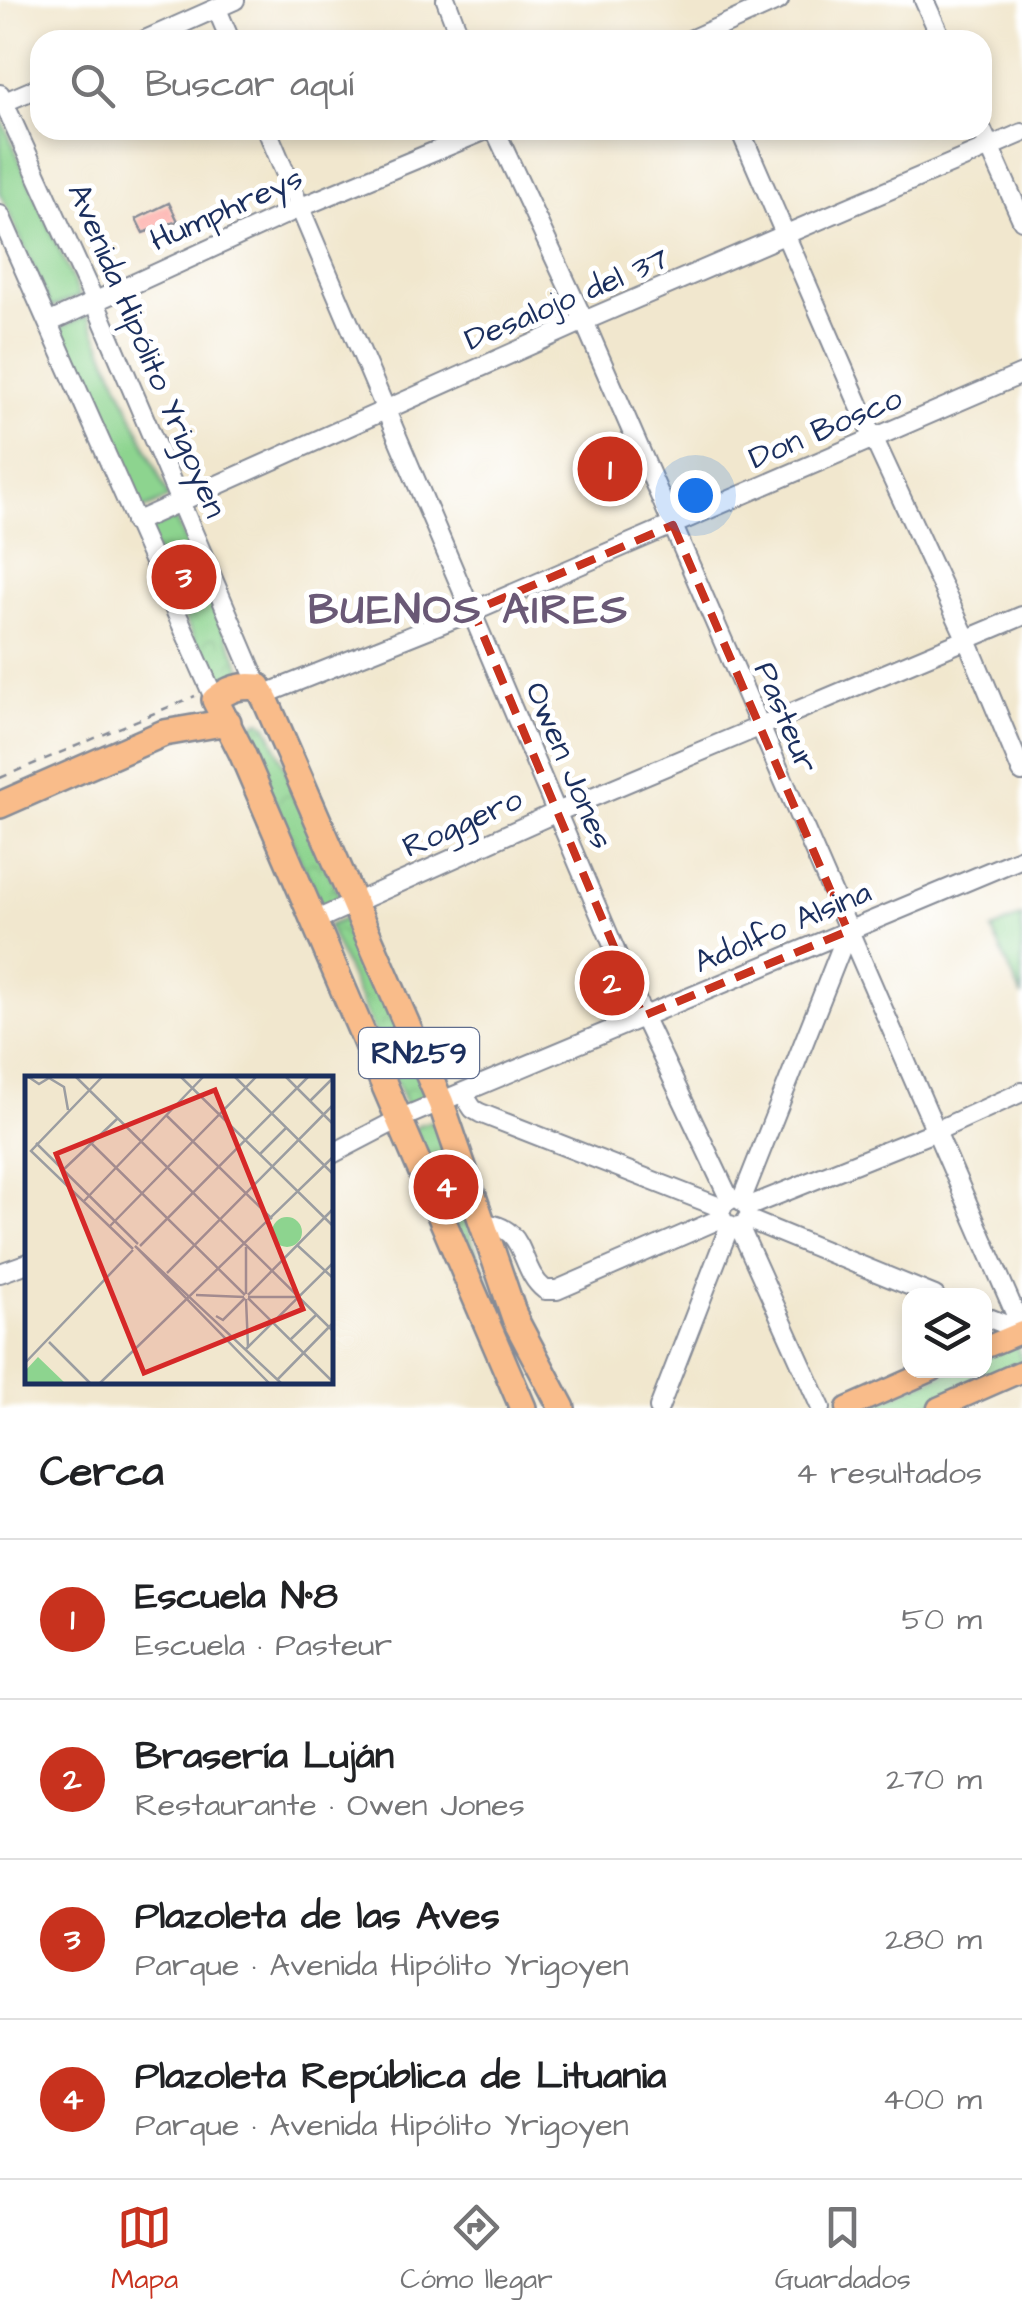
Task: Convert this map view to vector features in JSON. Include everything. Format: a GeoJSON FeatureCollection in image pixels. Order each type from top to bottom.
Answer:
{"type":"FeatureCollection","features":[{"type":"Feature","properties":{"kind":"highway"},"geometry":{"type":"LineString","coordinates":[[0,805],[220,708],[248,721],[260,714],[263,694]]}},
{"type":"Feature","properties":{"kind":"highway","name":"Avenida Hipólito Yrigoyen"},"geometry":{"type":"LineString","coordinates":[[263,694],[353,904],[452,1098],[480,1223],[509,1304],[562,1408]]}},
{"type":"Feature","properties":{"kind":"highway","name":"RN259"},"geometry":{"type":"LineString","coordinates":[[220,708],[523,1408]]}},
{"type":"Feature","properties":{"kind":"highway"},"geometry":{"type":"LineString","coordinates":[[483,1312],[509,1304]]}},
{"type":"Feature","properties":{"kind":"main road"},"geometry":{"type":"LineString","coordinates":[[992,1344],[1022,1330]]}},
{"type":"Feature","properties":{"kind":"main road"},"geometry":{"type":"LineString","coordinates":[[938,1408],[1022,1371]]}},
{"type":"Feature","properties":{"kind":"main road"},"geometry":{"type":"LineString","coordinates":[[847,1408],[915,1378]]}},
{"type":"Feature","properties":{"kind":"street"},"geometry":{"type":"LineString","coordinates":[[169,30],[235,0]]}},
{"type":"Feature","properties":{"kind":"street"},"geometry":{"type":"LineString","coordinates":[[446,0],[457,30]]}},
{"type":"Feature","properties":{"kind":"street"},"geometry":{"type":"LineString","coordinates":[[715,30],[779,0]]}},
{"type":"Feature","properties":{"kind":"street"},"geometry":{"type":"LineString","coordinates":[[924,0],[938,30]]}},
{"type":"Feature","properties":{"kind":"street"},"geometry":{"type":"LineString","coordinates":[[216,9],[225,30]]}},
{"type":"Feature","properties":{"kind":"street"},"geometry":{"type":"LineString","coordinates":[[1,100],[30,90]]}},
{"type":"Feature","properties":{"kind":"street","name":"Avenida Hipólito Yrigoyen"},"geometry":{"type":"LineString","coordinates":[[1,100],[94,300],[263,694]]}},
{"type":"Feature","properties":{"kind":"street","name":"Desalojo del 37"},"geometry":{"type":"LineString","coordinates":[[992,137],[1022,132]]}},
{"type":"Feature","properties":{"kind":"street","name":"Owen Jones"},"geometry":{"type":"LineString","coordinates":[[271,140],[643,1016],[820,1408]]}},
{"type":"Feature","properties":{"kind":"street","name":"Humphreys"},"geometry":{"type":"LineString","coordinates":[[48,323],[299,208],[462,140]]}},
{"type":"Feature","properties":{"kind":"street","name":"Pasteur"},"geometry":{"type":"LineString","coordinates":[[500,140],[584,322],[1022,1330]]}},
{"type":"Feature","properties":{"kind":"street"},"geometry":{"type":"LineString","coordinates":[[744,140],[1022,772]]}},
{"type":"Feature","properties":{"kind":"street","name":"Desalojo del 37"},"geometry":{"type":"LineString","coordinates":[[134,522],[787,236],[981,140]]}},
{"type":"Feature","properties":{"kind":"street"},"geometry":{"type":"LineString","coordinates":[[986,140],[1022,220]]}},
{"type":"Feature","properties":{"kind":"street"},"geometry":{"type":"LineString","coordinates":[[0,215],[220,708]]}},
{"type":"Feature","properties":{"kind":"street","name":"Don Bosco"},"geometry":{"type":"LineString","coordinates":[[263,694],[472,612],[1022,374]]}},
{"type":"Feature","properties":{"kind":"street","name":"Roggero"},"geometry":{"type":"LineString","coordinates":[[314,921],[557,812],[1022,616]]}},
{"type":"Feature","properties":{"kind":"street","name":"Adolfo Alsina"},"geometry":{"type":"LineString","coordinates":[[332,1154],[400,1119],[1022,858]]}},
{"type":"Feature","properties":{"kind":"street"},"geometry":{"type":"LineString","coordinates":[[659,1408],[848,931]]}},
{"type":"Feature","properties":{"kind":"street"},"geometry":{"type":"LineString","coordinates":[[480,1223],[492,1223],[510,1232],[520,1244],[534,1280],[545,1290],[556,1290],[1022,1092]]}},
{"type":"Feature","properties":{"kind":"street"},"geometry":{"type":"LineString","coordinates":[[452,1098],[480,1113],[916,1288]]}},
{"type":"Feature","properties":{"kind":"street"},"geometry":{"type":"LineString","coordinates":[[0,1272],[25,1264]]}},
{"type":"Feature","properties":{"kind":"street"},"geometry":{"type":"LineString","coordinates":[[992,1319],[1022,1330]]}},
{"type":"Feature","properties":{"kind":"path"},"geometry":{"type":"LineString","coordinates":[[0,778],[220,708]]}},
{"type":"Feature","properties":{"kind":"highlighted area"},"geometry":{"type":"Polygon","coordinates":[[[673,525],[848,931],[643,1016],[473,611],[673,525]]]}},
{"type":"Feature","properties":{"kind":"green space"},"geometry":{"type":"Polygon","coordinates":[[[0,115],[80,296],[51,308],[0,193],[0,115]]]}},
{"type":"Feature","properties":{"kind":"green space"},"geometry":{"type":"Polygon","coordinates":[[[88,315],[169,498],[140,511],[59,328],[88,315]]]}},
{"type":"Feature","properties":{"kind":"green space"},"geometry":{"type":"Polygon","coordinates":[[[175,518],[244,674],[215,687],[146,531],[175,518]]]}},
{"type":"Feature","properties":{"kind":"green space"},"geometry":{"type":"Polygon","coordinates":[[[261,721],[267,725],[339,895],[336,901],[321,907],[242,729],[261,721]]]}},
{"type":"Feature","properties":{"kind":"green space"},"geometry":{"type":"Polygon","coordinates":[[[1022,916],[1022,997],[992,930],[1022,916]]]}},
{"type":"Feature","properties":{"kind":"green space"},"geometry":{"type":"Polygon","coordinates":[[[344,919],[352,925],[427,1094],[423,1102],[408,1109],[328,926],[344,919]]]}},
{"type":"Feature","properties":{"kind":"green space"},"geometry":{"type":"Polygon","coordinates":[[[432,1121],[438,1126],[472,1240],[496,1301],[492,1307],[412,1133],[418,1125],[432,1121]]]}},
{"type":"Feature","properties":{"kind":"green space"},"geometry":{"type":"Polygon","coordinates":[[[1016,1342],[1022,1362],[992,1375],[992,1353],[1016,1342]]]}},
{"type":"Feature","properties":{"kind":"green space"},"geometry":{"type":"Polygon","coordinates":[[[935,1378],[986,1378],[918,1408],[865,1408],[935,1378]]]}},
{"type":"Feature","properties":{"kind":"building"},"geometry":{"type":"Polygon","coordinates":[[[169,203],[178,221],[143,233],[136,219],[169,203]]]}},
{"type":"Feature","properties":{"kind":"place","name":"Escuela N°8"},"geometry":{"type":"Point","coordinates":[610,469]}},
{"type":"Feature","properties":{"kind":"place","name":"Plazoleta de las Aves"},"geometry":{"type":"Point","coordinates":[184,577]}},
{"type":"Feature","properties":{"kind":"place","name":"Brasería Luján"},"geometry":{"type":"Point","coordinates":[612,983]}},
{"type":"Feature","properties":{"kind":"place","name":"Plazoleta República de Lituania"},"geometry":{"type":"Point","coordinates":[446,1187]}},
{"type":"Feature","properties":{"kind":"district","name":"BUENOS AIRES"},"geometry":{"type":"Point","coordinates":[469,608]}}]}
